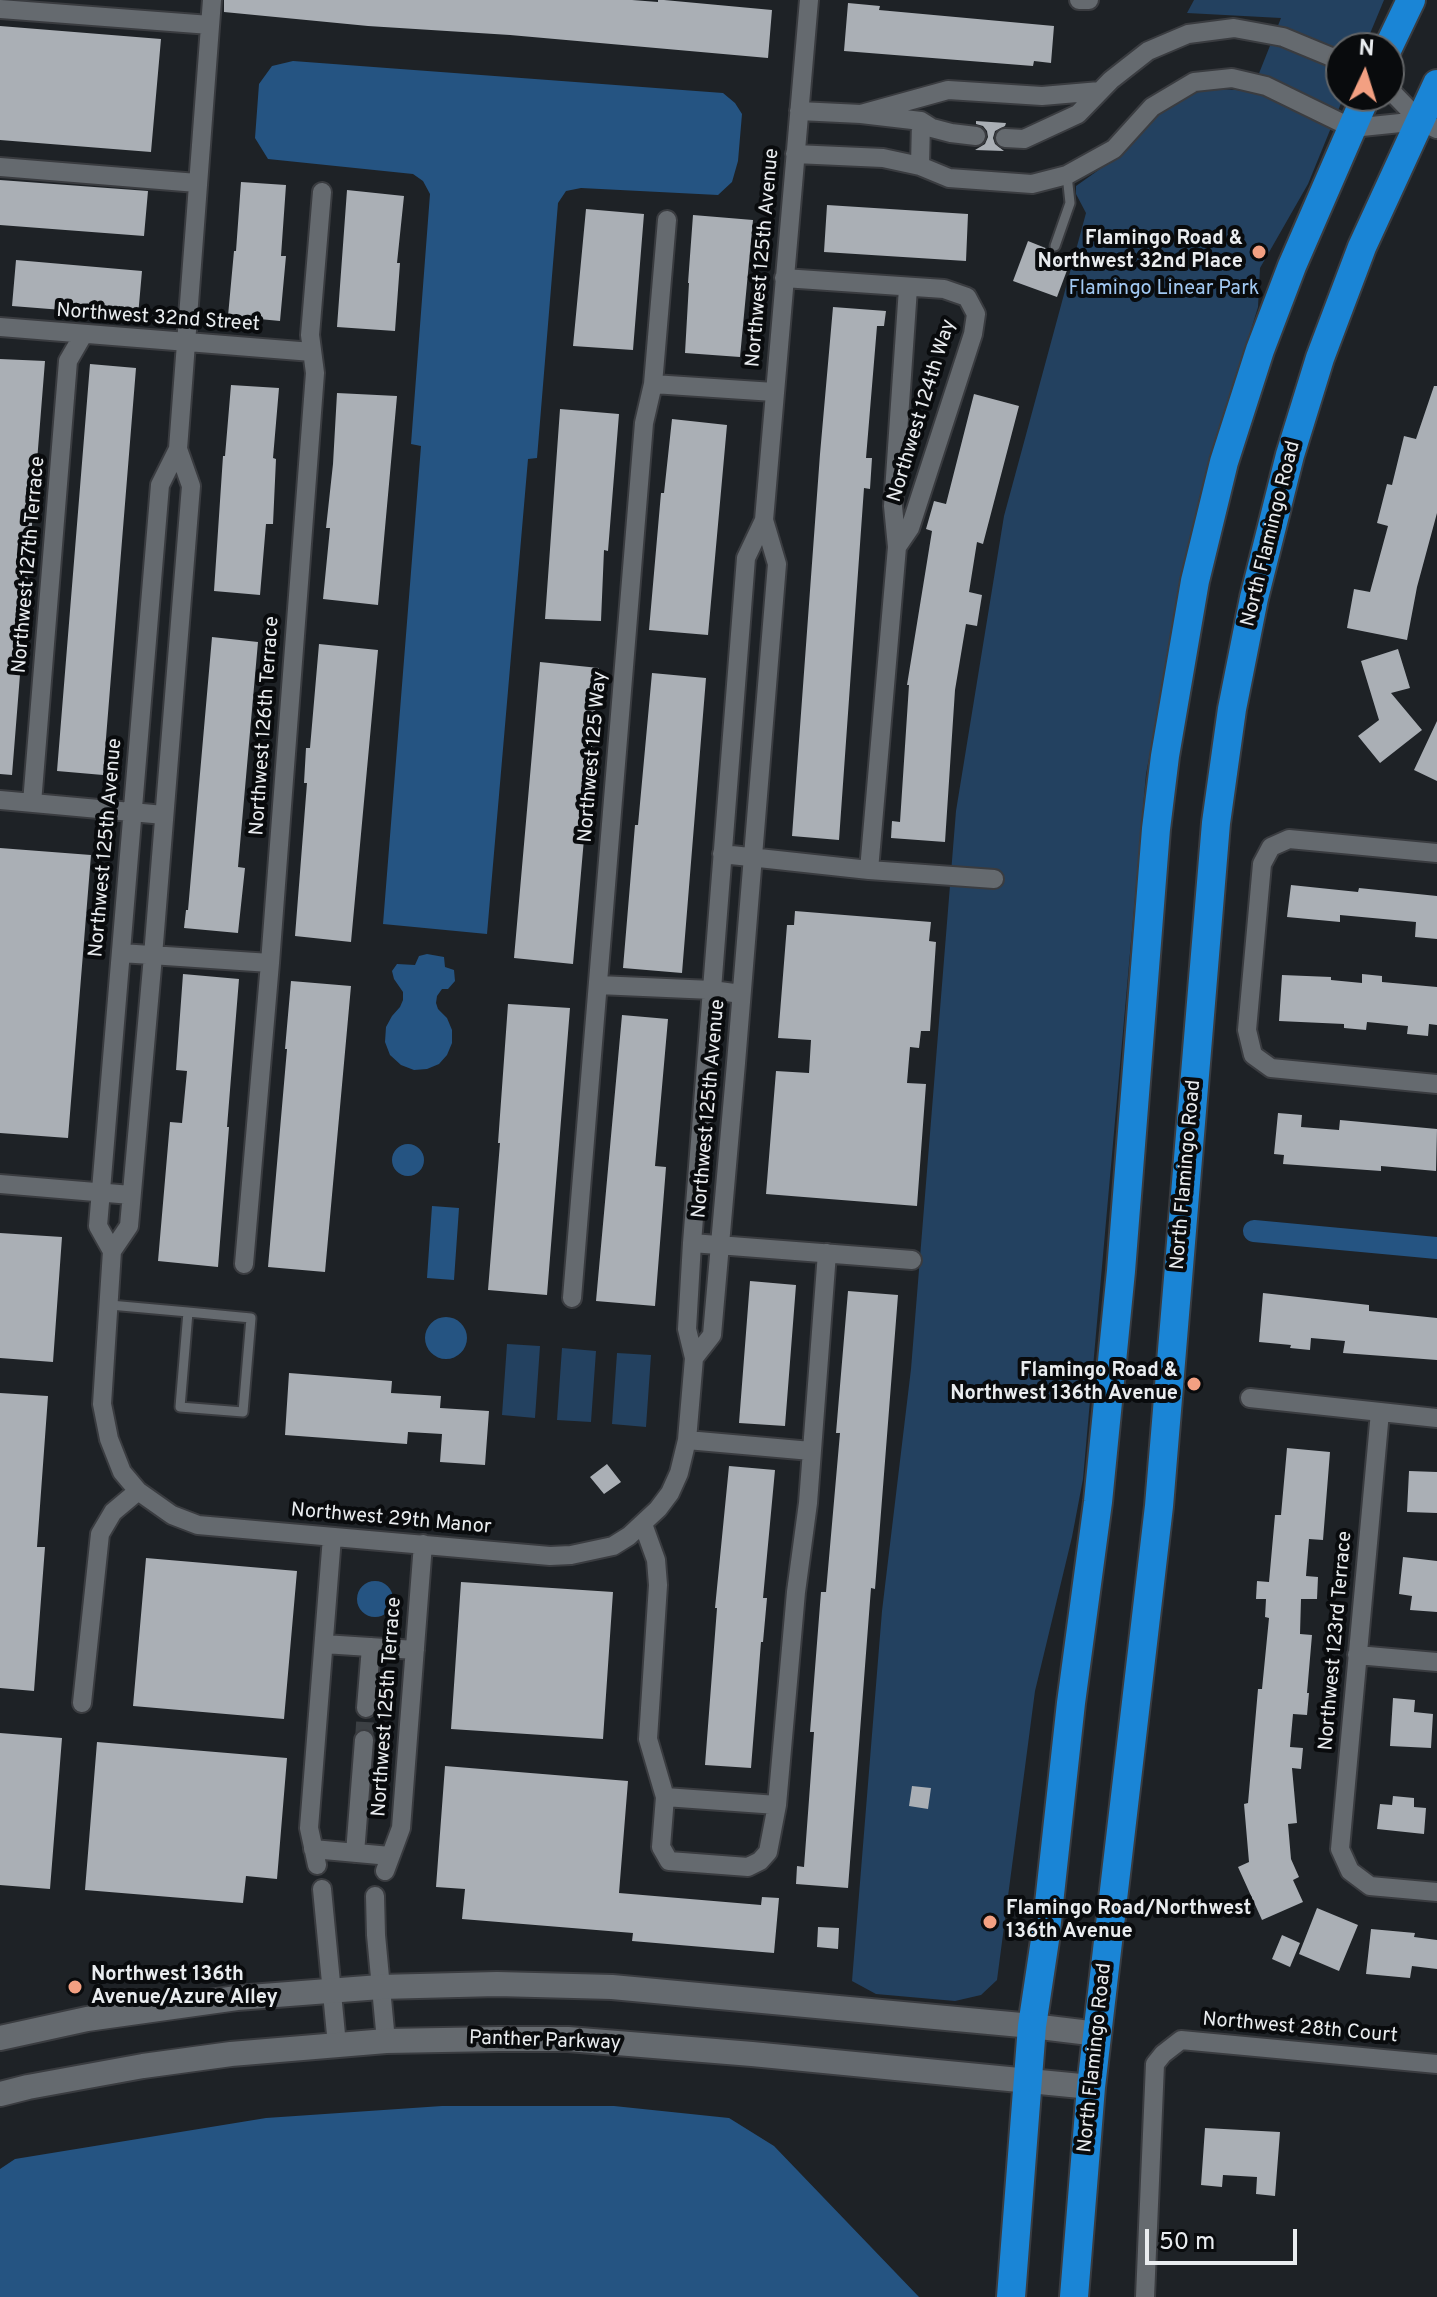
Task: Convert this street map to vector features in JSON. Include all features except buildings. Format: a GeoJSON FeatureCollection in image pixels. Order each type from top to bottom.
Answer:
{"type":"FeatureCollection","features":[{"type":"Feature","properties":{"kind":"highway"},"geometry":{"type":"LineString","coordinates":[[1396,32],[1411,0]]}},
{"type":"Feature","properties":{"kind":"highway","name":"North Flamingo Road"},"geometry":{"type":"LineString","coordinates":[[1074,2297],[1091,2087],[1159,1506],[1216,823],[1232,709],[1257,583],[1290,455],[1320,358],[1362,247],[1429,125],[1437,84]]}},
{"type":"Feature","properties":{"kind":"highway"},"geometry":{"type":"LineString","coordinates":[[1011,2297],[1032,2026],[1098,1502],[1121,1271],[1156,829],[1175,691],[1195,581],[1224,462],[1260,350],[1359,112]]}},
{"type":"Feature","properties":{"kind":"main road"},"geometry":{"type":"LineString","coordinates":[[0,2038],[87,2019],[237,1998],[380,1987],[497,1984],[612,1987],[1098,2034]]}},
{"type":"Feature","properties":{"kind":"main road","name":"Panther Parkway"},"geometry":{"type":"LineString","coordinates":[[0,2094],[143,2066],[231,2054],[386,2041],[568,2039],[1091,2087]]}},
{"type":"Feature","properties":{"kind":"street","name":"Northwest 125th Avenue"},"geometry":{"type":"LineString","coordinates":[[138,1491],[122,1472],[109,1439],[102,1404],[112,1251],[98,1226],[160,485],[178,449],[212,0]]}},
{"type":"Feature","properties":{"kind":"street","name":"Northwest 125th Avenue"},"geometry":{"type":"LineString","coordinates":[[643,1524],[670,1493],[679,1473],[687,1440],[694,1358],[687,1329],[692,1243],[746,558],[764,520],[809,0]]}},
{"type":"Feature","properties":{"kind":"street"},"geometry":{"type":"LineString","coordinates":[[1079,0],[1089,0]]}},
{"type":"Feature","properties":{"kind":"street"},"geometry":{"type":"LineString","coordinates":[[0,9],[210,25]]}},
{"type":"Feature","properties":{"kind":"street"},"geometry":{"type":"LineString","coordinates":[[1005,138],[1024,139],[1078,114],[1111,80],[1148,51],[1188,34],[1234,28],[1283,37],[1325,54]]}},
{"type":"Feature","properties":{"kind":"street"},"geometry":{"type":"LineString","coordinates":[[795,154],[883,158],[920,166],[949,178],[1032,184],[1067,175],[1114,149],[1152,107],[1194,82],[1232,78],[1266,86],[1352,128],[1429,125]]}},
{"type":"Feature","properties":{"kind":"street"},"geometry":{"type":"LineString","coordinates":[[861,114],[948,90],[1042,96],[1100,91]]}},
{"type":"Feature","properties":{"kind":"street"},"geometry":{"type":"LineString","coordinates":[[1405,103],[1429,125]]}},
{"type":"Feature","properties":{"kind":"street"},"geometry":{"type":"LineString","coordinates":[[799,111],[921,121],[932,128],[976,136]]}},
{"type":"Feature","properties":{"kind":"street"},"geometry":{"type":"LineString","coordinates":[[920,166],[921,121]]}},
{"type":"Feature","properties":{"kind":"street"},"geometry":{"type":"LineString","coordinates":[[0,167],[197,183]]}},
{"type":"Feature","properties":{"kind":"street","name":"Northwest 126th Terrace"},"geometry":{"type":"LineString","coordinates":[[244,1264],[315,373],[310,335],[322,192]]}},
{"type":"Feature","properties":{"kind":"street","name":"Northwest 125 Way"},"geometry":{"type":"LineString","coordinates":[[572,1298],[644,423],[653,384],[667,220]]}},
{"type":"Feature","properties":{"kind":"street","name":"Northwest 124th Way"},"geometry":{"type":"LineString","coordinates":[[784,278],[944,289],[967,297],[976,314],[973,334],[910,528],[897,547]]}},
{"type":"Feature","properties":{"kind":"street","name":"Northwest 124th Way"},"geometry":{"type":"LineString","coordinates":[[869,870],[897,547],[893,506],[908,288]]}},
{"type":"Feature","properties":{"kind":"street","name":"Northwest 32nd Street"},"geometry":{"type":"LineString","coordinates":[[0,327],[312,352]]}},
{"type":"Feature","properties":{"kind":"street","name":"Northwest 127th Terrace"},"geometry":{"type":"LineString","coordinates":[[32,803],[68,361],[83,335]]}},
{"type":"Feature","properties":{"kind":"street"},"geometry":{"type":"LineString","coordinates":[[653,384],[774,392]]}},
{"type":"Feature","properties":{"kind":"street","name":"Northwest 125th Avenue"},"geometry":{"type":"LineString","coordinates":[[112,1251],[129,1226],[153,956],[191,486],[178,449]]}},
{"type":"Feature","properties":{"kind":"street","name":"Northwest 125th Avenue"},"geometry":{"type":"LineString","coordinates":[[694,1358],[712,1335],[777,564],[764,520]]}},
{"type":"Feature","properties":{"kind":"street"},"geometry":{"type":"LineString","coordinates":[[0,800],[164,815]]}},
{"type":"Feature","properties":{"kind":"street"},"geometry":{"type":"LineString","coordinates":[[1437,853],[1289,839],[1271,847],[1262,864],[1247,1030],[1253,1055],[1271,1068],[1437,1084]]}},
{"type":"Feature","properties":{"kind":"street"},"geometry":{"type":"LineString","coordinates":[[722,854],[869,870],[994,879]]}},
{"type":"Feature","properties":{"kind":"street"},"geometry":{"type":"LineString","coordinates":[[121,953],[270,963]]}},
{"type":"Feature","properties":{"kind":"street"},"geometry":{"type":"LineString","coordinates":[[598,985],[741,994]]}},
{"type":"Feature","properties":{"kind":"street"},"geometry":{"type":"LineString","coordinates":[[0,1184],[131,1195]]}},
{"type":"Feature","properties":{"kind":"street"},"geometry":{"type":"LineString","coordinates":[[692,1243],[912,1260]]}},
{"type":"Feature","properties":{"kind":"street"},"geometry":{"type":"LineString","coordinates":[[643,1524],[656,1560],[658,1585],[648,1739],[665,1797],[661,1847],[669,1861],[748,1867],[768,1852],[777,1805],[796,1592],[808,1503],[827,1253]]}},
{"type":"Feature","properties":{"kind":"street"},"geometry":{"type":"LineString","coordinates":[[1250,1398],[1437,1418]]}},
{"type":"Feature","properties":{"kind":"street","name":"Northwest 123rd Terrace"},"geometry":{"type":"LineString","coordinates":[[1380,1412],[1340,1849],[1350,1871],[1370,1886],[1437,1892]]}},
{"type":"Feature","properties":{"kind":"street"},"geometry":{"type":"LineString","coordinates":[[687,1440],[811,1451]]}},
{"type":"Feature","properties":{"kind":"street"},"geometry":{"type":"LineString","coordinates":[[82,1703],[100,1534],[113,1512],[138,1491]]}},
{"type":"Feature","properties":{"kind":"street","name":"Northwest 29th Manor"},"geometry":{"type":"LineString","coordinates":[[138,1491],[172,1515],[198,1525],[550,1556],[613,1546],[643,1524]]}},
{"type":"Feature","properties":{"kind":"street"},"geometry":{"type":"LineString","coordinates":[[332,1537],[309,1828],[315,1857],[355,1853],[364,1740]]}},
{"type":"Feature","properties":{"kind":"street","name":"Northwest 125th Terrace"},"geometry":{"type":"LineString","coordinates":[[355,1853],[388,1864],[401,1828],[423,1544]]}},
{"type":"Feature","properties":{"kind":"street"},"geometry":{"type":"LineString","coordinates":[[324,1644],[415,1650]]}},
{"type":"Feature","properties":{"kind":"street"},"geometry":{"type":"LineString","coordinates":[[366,1708],[371,1647]]}},
{"type":"Feature","properties":{"kind":"street"},"geometry":{"type":"LineString","coordinates":[[1357,1655],[1437,1662]]}},
{"type":"Feature","properties":{"kind":"street"},"geometry":{"type":"LineString","coordinates":[[665,1797],[777,1805]]}},
{"type":"Feature","properties":{"kind":"street"},"geometry":{"type":"LineString","coordinates":[[322,1889],[337,2045]]}},
{"type":"Feature","properties":{"kind":"street"},"geometry":{"type":"LineString","coordinates":[[375,1896],[386,2041]]}},
{"type":"Feature","properties":{"kind":"street","name":"Northwest 28th Court"},"geometry":{"type":"LineString","coordinates":[[1145,2297],[1155,2064],[1163,2054],[1181,2040],[1437,2064]]}},
{"type":"Feature","properties":{"kind":"lane"},"geometry":{"type":"LineString","coordinates":[[1055,246],[1070,203],[1067,175]]}},
{"type":"Feature","properties":{"kind":"lane"},"geometry":{"type":"LineString","coordinates":[[110,1305],[188,1312],[251,1318],[243,1412],[180,1407],[188,1312]]}},
{"type":"Feature","properties":{"kind":"green space","name":"Flamingo Linear Park"},"geometry":{"type":"Polygon","coordinates":[[[1194,0],[1384,0],[1371,32],[1325,32],[1325,112],[1337,112],[1308,184],[1260,268],[1258,307],[1199,499],[1146,774],[1083,1479],[1035,1691],[997,1980],[981,1995],[955,2001],[876,1994],[852,1981],[882,1611],[911,1369],[956,811],[1004,516],[1086,213],[1076,194],[1076,186],[1117,157],[1158,114],[1203,88],[1252,91],[1281,18],[1187,13],[1194,0]]]}},
{"type":"Feature","properties":{"kind":"green space"},"geometry":{"type":"Polygon","coordinates":[[[507,1344],[540,1346],[535,1418],[502,1415],[507,1344]]]}},
{"type":"Feature","properties":{"kind":"green space"},"geometry":{"type":"Polygon","coordinates":[[[562,1348],[596,1351],[591,1422],[557,1420],[562,1348]]]}},
{"type":"Feature","properties":{"kind":"green space"},"geometry":{"type":"Polygon","coordinates":[[[617,1353],[651,1355],[646,1427],[612,1424],[617,1353]]]}},
{"type":"Feature","properties":{"kind":"shaded area"},"geometry":{"type":"Polygon","coordinates":[[[293,61],[723,93],[742,114],[738,161],[732,182],[718,195],[581,188],[566,191],[558,203],[537,458],[528,459],[487,934],[383,924],[421,446],[411,444],[430,194],[423,181],[413,174],[268,159],[255,138],[259,84],[272,66],[293,61]]]}},
{"type":"Feature","properties":{"kind":"shaded area"},"geometry":{"type":"Polygon","coordinates":[[[419,956],[444,957],[445,967],[454,970],[455,981],[448,989],[442,989],[436,1003],[452,1030],[452,1043],[439,1064],[414,1070],[401,1065],[390,1055],[385,1042],[386,1027],[403,1000],[403,992],[392,971],[397,964],[415,965],[419,956]]]}},
{"type":"Feature","properties":{"kind":"shaded area"},"geometry":{"type":"Polygon","coordinates":[[[408,1144],[419,1149],[424,1160],[419,1171],[408,1176],[397,1171],[392,1160],[397,1149],[408,1144]]]}},
{"type":"Feature","properties":{"kind":"shaded area"},"geometry":{"type":"Polygon","coordinates":[[[432,1206],[459,1208],[454,1280],[427,1278],[432,1206]]]}},
{"type":"Feature","properties":{"kind":"shaded area"},"geometry":{"type":"Polygon","coordinates":[[[446,1317],[461,1323],[467,1338],[461,1353],[446,1359],[431,1353],[425,1338],[431,1323],[446,1317]]]}},
{"type":"Feature","properties":{"kind":"shaded area"},"geometry":{"type":"Polygon","coordinates":[[[375,1581],[388,1586],[393,1599],[388,1612],[375,1617],[362,1612],[357,1599],[362,1586],[375,1581]]]}},
{"type":"Feature","properties":{"kind":"shaded area"},"geometry":{"type":"Polygon","coordinates":[[[442,2106],[614,2106],[729,2118],[774,2146],[919,2297],[0,2297],[0,2169],[15,2159],[266,2118],[442,2106]]]}},
{"type":"Feature","properties":{"kind":"waterway"},"geometry":{"type":"LineString","coordinates":[[1254,1231],[1437,1248]]}},
{"type":"Feature","properties":{"kind":"tunnel"},"geometry":{"type":"LineString","coordinates":[[364,1740],[366,1708]]}},
{"type":"Feature","properties":{"kind":"place","name":"Flamingo Road & Northwest 32nd Place"},"geometry":{"type":"Point","coordinates":[1259,252]}},
{"type":"Feature","properties":{"kind":"place","name":"Flamingo Road & Northwest 136th Avenue"},"geometry":{"type":"Point","coordinates":[1194,1384]}},
{"type":"Feature","properties":{"kind":"place","name":"Flamingo Road/Northwest 136th Avenue"},"geometry":{"type":"Point","coordinates":[990,1922]}},
{"type":"Feature","properties":{"kind":"place","name":"Northwest 136th Avenue/Azure Alley"},"geometry":{"type":"Point","coordinates":[75,1987]}}]}
